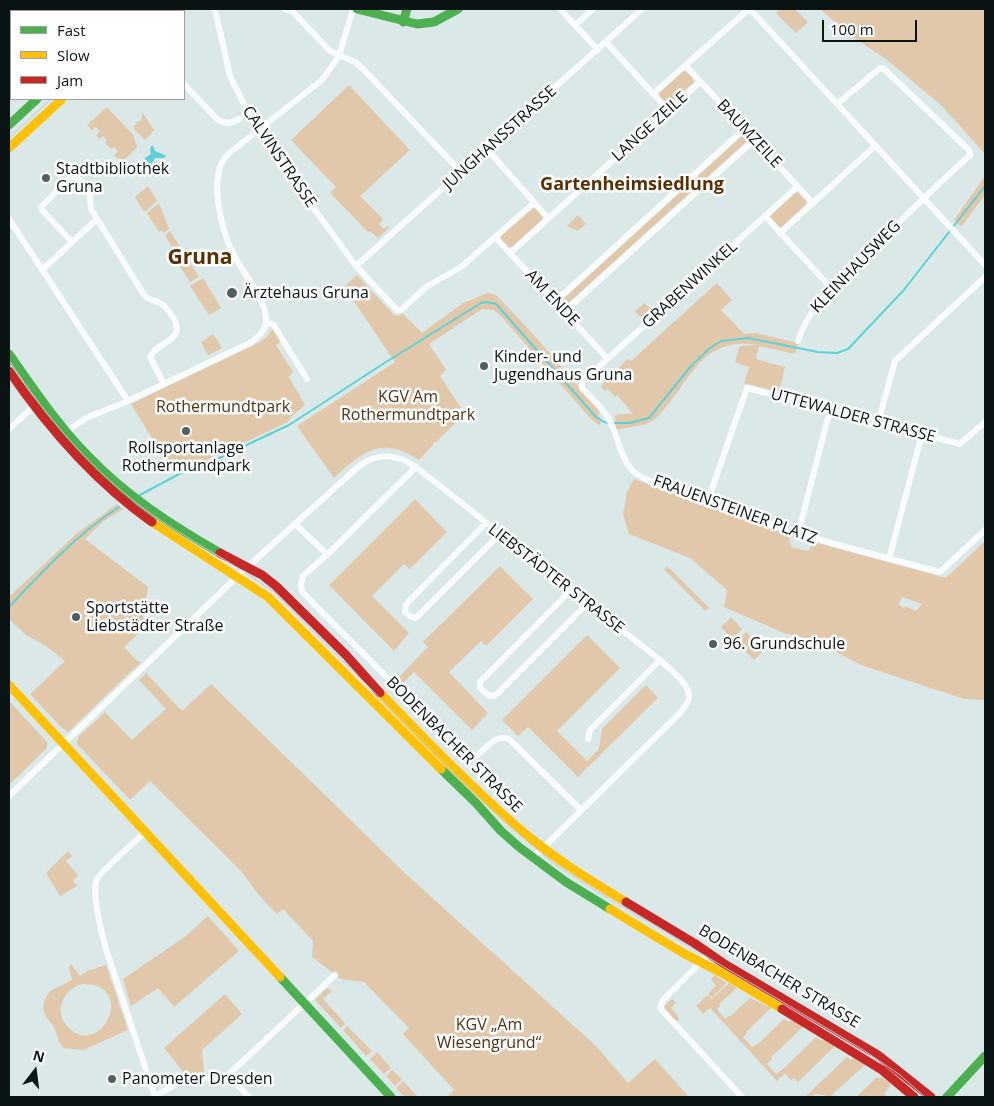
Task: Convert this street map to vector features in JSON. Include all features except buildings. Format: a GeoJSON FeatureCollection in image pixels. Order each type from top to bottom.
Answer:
{"type":"FeatureCollection","features":[{"type":"Feature","properties":{"kind":"street","name":"CALVINSTRASSE"},"geometry":{"type":"LineString","coordinates":[[216,9],[231,79],[258,130],[356,266],[398,311],[426,287],[462,267],[496,237]]}},
{"type":"Feature","properties":{"kind":"street"},"geometry":{"type":"LineString","coordinates":[[285,9],[292,11],[330,51],[355,62],[363,69],[461,172]]}},
{"type":"Feature","properties":{"kind":"street"},"geometry":{"type":"LineString","coordinates":[[62,434],[86,418],[128,401],[250,343],[262,332],[267,317],[261,302],[229,244],[223,224],[217,186],[219,171],[224,159],[322,80],[339,56],[353,9]]}},
{"type":"Feature","properties":{"kind":"street"},"geometry":{"type":"LineString","coordinates":[[357,9],[389,13],[403,22],[417,24],[434,22],[458,9]]}},
{"type":"Feature","properties":{"kind":"street"},"geometry":{"type":"LineString","coordinates":[[403,22],[407,9]]}},
{"type":"Feature","properties":{"kind":"street"},"geometry":{"type":"LineString","coordinates":[[560,9],[598,50]]}},
{"type":"Feature","properties":{"kind":"street"},"geometry":{"type":"LineString","coordinates":[[575,25],[593,9]]}},
{"type":"Feature","properties":{"kind":"street","name":"JUNGHANSSTRASSE"},"geometry":{"type":"LineString","coordinates":[[356,266],[642,9]]}},
{"type":"Feature","properties":{"kind":"street"},"geometry":{"type":"LineString","coordinates":[[654,94],[750,9],[985,266]]}},
{"type":"Feature","properties":{"kind":"street"},"geometry":{"type":"LineString","coordinates":[[606,42],[668,110]]}},
{"type":"Feature","properties":{"kind":"street","name":"BAUMZEILE"},"geometry":{"type":"LineString","coordinates":[[686,66],[812,203]]}},
{"type":"Feature","properties":{"kind":"street","name":"KLEINHAUSWEG"},"geometry":{"type":"LineString","coordinates":[[798,341],[810,314],[832,289],[923,198],[970,155],[969,150],[884,68],[880,68],[837,104]]}},
{"type":"Feature","properties":{"kind":"street","name":"LANGE ZEILE"},"geometry":{"type":"LineString","coordinates":[[510,253],[700,82]]}},
{"type":"Feature","properties":{"kind":"street"},"geometry":{"type":"LineString","coordinates":[[185,85],[218,120],[232,123],[244,116],[250,116]]}},
{"type":"Feature","properties":{"kind":"street"},"geometry":{"type":"LineString","coordinates":[[9,125],[36,100]]}},
{"type":"Feature","properties":{"kind":"street"},"geometry":{"type":"LineString","coordinates":[[9,148],[61,100]]}},
{"type":"Feature","properties":{"kind":"street"},"geometry":{"type":"LineString","coordinates":[[555,302],[744,129]]}},
{"type":"Feature","properties":{"kind":"street"},"geometry":{"type":"LineString","coordinates":[[564,312],[754,140]]}},
{"type":"Feature","properties":{"kind":"street"},"geometry":{"type":"LineString","coordinates":[[780,233],[875,146]]}},
{"type":"Feature","properties":{"kind":"street"},"geometry":{"type":"LineString","coordinates":[[487,150],[548,218]]}},
{"type":"Feature","properties":{"kind":"street"},"geometry":{"type":"LineString","coordinates":[[72,242],[41,207],[68,179],[73,177],[80,178],[89,188],[90,209],[146,299],[162,304],[176,323],[174,338],[153,352],[150,357],[164,384]]}},
{"type":"Feature","properties":{"kind":"street","name":"GRABENWINKEL"},"geometry":{"type":"LineString","coordinates":[[582,382],[797,187]]}},
{"type":"Feature","properties":{"kind":"street"},"geometry":{"type":"LineString","coordinates":[[496,237],[534,203]]}},
{"type":"Feature","properties":{"kind":"street"},"geometry":{"type":"LineString","coordinates":[[765,216],[832,289]]}},
{"type":"Feature","properties":{"kind":"street"},"geometry":{"type":"LineString","coordinates":[[9,219],[128,401]]}},
{"type":"Feature","properties":{"kind":"street"},"geometry":{"type":"LineString","coordinates":[[42,270],[97,219]]}},
{"type":"Feature","properties":{"kind":"street","name":"AM ENDE"},"geometry":{"type":"LineString","coordinates":[[496,237],[608,359]]}},
{"type":"Feature","properties":{"kind":"street"},"geometry":{"type":"LineString","coordinates":[[878,423],[895,361],[985,277]]}},
{"type":"Feature","properties":{"kind":"street"},"geometry":{"type":"LineString","coordinates":[[266,323],[273,324],[307,379]]}},
{"type":"Feature","properties":{"kind":"street","name":"BODENBACHER STRASSE"},"geometry":{"type":"LineString","coordinates":[[9,354],[80,462],[107,488],[171,536],[238,576],[268,597],[341,671],[364,690],[476,803],[501,831],[532,857],[584,893],[848,1048],[882,1070],[914,1097]]}},
{"type":"Feature","properties":{"kind":"street","name":"BODENBACHER STRASSE"},"geometry":{"type":"LineString","coordinates":[[9,371],[34,406],[62,434],[116,482],[177,528],[262,575],[290,598],[346,655],[377,690],[517,828],[575,870],[878,1055],[931,1097]]}},
{"type":"Feature","properties":{"kind":"street","name":"FRAUENSTEINER PLATZ"},"geometry":{"type":"LineString","coordinates":[[582,382],[582,388],[608,417],[619,446],[632,470],[645,478],[707,502],[798,534],[940,572],[985,530]]}},
{"type":"Feature","properties":{"kind":"street","name":"UTTEWALDER STRASSE"},"geometry":{"type":"LineString","coordinates":[[707,502],[747,388],[960,444],[985,422]]}},
{"type":"Feature","properties":{"kind":"street"},"geometry":{"type":"LineString","coordinates":[[9,429],[34,406]]}},
{"type":"Feature","properties":{"kind":"street"},"geometry":{"type":"LineString","coordinates":[[798,534],[830,410]]}},
{"type":"Feature","properties":{"kind":"street"},"geometry":{"type":"LineString","coordinates":[[889,559],[922,434]]}},
{"type":"Feature","properties":{"kind":"street","name":"LIEBSTÄDTER STRASSE"},"geometry":{"type":"LineString","coordinates":[[64,744],[247,567],[367,461],[382,456],[401,458],[416,467],[660,660],[681,680],[687,689],[688,703],[681,712],[532,857]]}},
{"type":"Feature","properties":{"kind":"street"},"geometry":{"type":"LineString","coordinates":[[416,467],[308,571],[301,580],[302,590],[463,754],[468,757],[474,757],[494,740],[508,739],[580,810]]}},
{"type":"Feature","properties":{"kind":"street"},"geometry":{"type":"LineString","coordinates":[[486,523],[406,604],[405,612],[409,616],[415,618],[418,616],[500,534]]}},
{"type":"Feature","properties":{"kind":"street"},"geometry":{"type":"LineString","coordinates":[[295,524],[327,554]]}},
{"type":"Feature","properties":{"kind":"street"},"geometry":{"type":"LineString","coordinates":[[571,590],[480,682],[480,688],[488,695],[495,696],[588,603]]}},
{"type":"Feature","properties":{"kind":"street"},"geometry":{"type":"LineString","coordinates":[[588,739],[590,730],[660,660]]}},
{"type":"Feature","properties":{"kind":"street"},"geometry":{"type":"LineString","coordinates":[[9,685],[391,1097]]}},
{"type":"Feature","properties":{"kind":"street"},"geometry":{"type":"LineString","coordinates":[[9,796],[64,744]]}},
{"type":"Feature","properties":{"kind":"street"},"geometry":{"type":"LineString","coordinates":[[145,832],[97,879],[96,891],[100,926],[106,949],[155,1096],[182,1081],[228,1075],[335,975]]}},
{"type":"Feature","properties":{"kind":"street"},"geometry":{"type":"LineString","coordinates":[[710,953],[663,1000],[660,1008],[742,1097]]}},
{"type":"Feature","properties":{"kind":"street"},"geometry":{"type":"LineString","coordinates":[[947,1097],[984,1055]]}},
{"type":"Feature","properties":{"kind":"street"},"geometry":{"type":"LineString","coordinates":[[228,1075],[250,1097]]}},
{"type":"Feature","properties":{"kind":"green space"},"geometry":{"type":"Polygon","coordinates":[[[781,9],[795,9],[808,22],[796,33],[776,13],[781,9]]]}},
{"type":"Feature","properties":{"kind":"green space"},"geometry":{"type":"Polygon","coordinates":[[[820,9],[985,9],[985,154],[942,106],[886,59],[851,36],[820,9]]]}},
{"type":"Feature","properties":{"kind":"green space"},"geometry":{"type":"Polygon","coordinates":[[[683,71],[693,78],[694,82],[669,104],[666,104],[659,96],[659,93],[683,71]]]}},
{"type":"Feature","properties":{"kind":"green space"},"geometry":{"type":"Polygon","coordinates":[[[349,85],[410,150],[360,196],[383,219],[379,224],[384,229],[388,226],[389,228],[378,238],[370,231],[368,232],[330,193],[336,187],[291,140],[349,85]]]}},
{"type":"Feature","properties":{"kind":"green space"},"geometry":{"type":"Polygon","coordinates":[[[107,107],[134,136],[137,147],[124,160],[114,156],[118,151],[114,147],[111,149],[105,143],[107,140],[103,136],[99,139],[96,135],[100,131],[96,127],[92,130],[87,125],[107,107]]]}},
{"type":"Feature","properties":{"kind":"green space"},"geometry":{"type":"Polygon","coordinates":[[[142,112],[154,130],[145,140],[134,129],[137,123],[135,122],[140,121],[142,118],[142,112]]]}},
{"type":"Feature","properties":{"kind":"green space"},"geometry":{"type":"Polygon","coordinates":[[[743,135],[748,140],[566,305],[562,300],[743,135]]]}},
{"type":"Feature","properties":{"kind":"green space"},"geometry":{"type":"Polygon","coordinates":[[[985,176],[985,195],[961,227],[954,220],[985,176]]]}},
{"type":"Feature","properties":{"kind":"green space"},"geometry":{"type":"Polygon","coordinates":[[[148,186],[157,201],[146,211],[143,210],[135,197],[148,186]]]}},
{"type":"Feature","properties":{"kind":"green space"},"geometry":{"type":"Polygon","coordinates":[[[798,192],[806,201],[806,204],[782,227],[779,227],[770,217],[771,215],[798,192]]]}},
{"type":"Feature","properties":{"kind":"green space"},"geometry":{"type":"Polygon","coordinates":[[[159,203],[169,229],[163,233],[162,230],[159,232],[147,213],[159,203]]]}},
{"type":"Feature","properties":{"kind":"green space"},"geometry":{"type":"Polygon","coordinates":[[[533,208],[543,217],[542,220],[512,247],[507,247],[501,240],[501,235],[533,208]]]}},
{"type":"Feature","properties":{"kind":"green space"},"geometry":{"type":"Polygon","coordinates":[[[578,215],[586,224],[578,231],[567,226],[578,215]]]}},
{"type":"Feature","properties":{"kind":"green space"},"geometry":{"type":"Polygon","coordinates":[[[170,231],[199,277],[190,282],[172,254],[175,252],[165,235],[170,231]]]}},
{"type":"Feature","properties":{"kind":"green space","name":"KGV Am Rothermundtpark"},"geometry":{"type":"Polygon","coordinates":[[[357,275],[394,315],[399,316],[402,313],[422,333],[463,303],[488,293],[496,295],[533,334],[600,412],[598,416],[602,420],[599,425],[591,419],[500,315],[493,310],[482,309],[429,344],[446,370],[440,376],[465,414],[433,443],[419,460],[394,449],[383,448],[373,450],[363,454],[334,478],[297,426],[395,362],[344,287],[357,275]]]}},
{"type":"Feature","properties":{"kind":"green space"},"geometry":{"type":"Polygon","coordinates":[[[203,278],[221,308],[209,315],[190,286],[203,278]]]}},
{"type":"Feature","properties":{"kind":"green space"},"geometry":{"type":"Polygon","coordinates":[[[717,283],[732,300],[721,310],[744,334],[755,333],[798,343],[795,354],[759,346],[756,359],[785,367],[779,392],[744,383],[749,367],[735,362],[739,348],[741,346],[758,345],[737,344],[721,348],[697,366],[654,420],[646,424],[616,430],[615,416],[618,414],[633,414],[617,395],[615,397],[608,389],[605,391],[601,387],[605,381],[628,359],[631,361],[717,283]]]}},
{"type":"Feature","properties":{"kind":"green space"},"geometry":{"type":"Polygon","coordinates":[[[645,303],[653,312],[643,320],[635,311],[645,303]]]}},
{"type":"Feature","properties":{"kind":"green space","name":"Rothermundtpark"},"geometry":{"type":"Polygon","coordinates":[[[273,328],[281,341],[276,345],[293,372],[289,377],[305,405],[288,422],[174,474],[131,404],[260,342],[267,337],[273,328]]]}},
{"type":"Feature","properties":{"kind":"green space"},"geometry":{"type":"Polygon","coordinates":[[[213,334],[222,348],[208,355],[201,342],[213,334]]]}},
{"type":"Feature","properties":{"kind":"green space"},"geometry":{"type":"Polygon","coordinates":[[[634,479],[706,507],[789,535],[791,547],[808,551],[814,542],[946,578],[985,541],[985,700],[964,699],[861,665],[813,640],[784,633],[724,607],[727,590],[690,558],[629,534],[623,514],[627,492],[634,479]],[[902,597],[899,605],[916,611],[922,604],[902,597]]]}},
{"type":"Feature","properties":{"kind":"green space"},"geometry":{"type":"Polygon","coordinates":[[[415,499],[447,532],[410,569],[404,564],[372,596],[409,633],[394,651],[329,585],[415,499]]]}},
{"type":"Feature","properties":{"kind":"green space","name":"Sportstätte Liebstädter Straße"},"geometry":{"type":"Polygon","coordinates":[[[117,504],[123,509],[104,521],[85,539],[148,587],[141,631],[124,647],[137,661],[141,662],[68,732],[30,694],[65,661],[46,646],[26,635],[9,619],[9,597],[76,534],[117,504]]]}},
{"type":"Feature","properties":{"kind":"green space"},"geometry":{"type":"Polygon","coordinates":[[[500,566],[533,599],[486,646],[481,641],[449,672],[488,713],[472,730],[414,672],[402,684],[397,679],[428,647],[423,642],[500,566]]]}},
{"type":"Feature","properties":{"kind":"green space"},"geometry":{"type":"Polygon","coordinates":[[[667,566],[709,608],[705,611],[664,569],[667,566]]]}},
{"type":"Feature","properties":{"kind":"green space"},"geometry":{"type":"Polygon","coordinates":[[[731,617],[742,629],[732,639],[721,627],[731,617]]]}},
{"type":"Feature","properties":{"kind":"green space"},"geometry":{"type":"Polygon","coordinates":[[[746,632],[764,650],[754,660],[736,642],[746,632]]]}},
{"type":"Feature","properties":{"kind":"green space"},"geometry":{"type":"Polygon","coordinates":[[[587,635],[620,668],[557,731],[587,761],[599,749],[602,729],[646,685],[658,698],[578,777],[528,727],[518,736],[502,720],[587,635]]]}},
{"type":"Feature","properties":{"kind":"green space","name":"KGV „Am Wiesengrund“"},"geometry":{"type":"Polygon","coordinates":[[[146,673],[182,711],[211,684],[407,875],[596,1046],[628,1083],[655,1059],[689,1097],[447,1097],[454,1090],[403,1034],[409,1028],[364,982],[341,979],[312,957],[313,941],[283,909],[277,914],[257,893],[242,872],[150,781],[130,800],[77,744],[78,737],[105,712],[132,740],[166,709],[139,680],[146,673]]]}},
{"type":"Feature","properties":{"kind":"green space"},"geometry":{"type":"Polygon","coordinates":[[[9,701],[47,742],[47,748],[9,785],[9,701]]]}},
{"type":"Feature","properties":{"kind":"green space"},"geometry":{"type":"Polygon","coordinates":[[[68,851],[72,856],[66,861],[78,875],[73,881],[77,886],[60,896],[46,873],[68,851]]]}},
{"type":"Feature","properties":{"kind":"green space"},"geometry":{"type":"Polygon","coordinates":[[[208,916],[239,951],[174,1007],[158,988],[131,1006],[123,979],[186,936],[208,916]]]}},
{"type":"Feature","properties":{"kind":"green space"},"geometry":{"type":"Polygon","coordinates":[[[71,964],[80,976],[87,971],[106,965],[128,1030],[83,1050],[63,1048],[54,1027],[46,1017],[43,1009],[44,1001],[50,991],[72,980],[69,967],[71,964]],[[82,984],[70,990],[62,1001],[61,1013],[63,1020],[67,1026],[80,1034],[92,1034],[102,1028],[109,1018],[111,1006],[108,995],[99,987],[82,984]]]}},
{"type":"Feature","properties":{"kind":"green space"},"geometry":{"type":"Polygon","coordinates":[[[715,975],[726,983],[712,998],[708,994],[716,986],[711,979],[715,975]]]}},
{"type":"Feature","properties":{"kind":"green space"},"geometry":{"type":"Polygon","coordinates":[[[729,983],[737,988],[719,1004],[720,1006],[717,1009],[725,1019],[731,1016],[750,998],[771,1008],[743,1037],[752,1047],[759,1043],[784,1019],[789,1022],[792,1019],[804,1026],[771,1057],[772,1059],[767,1064],[776,1074],[816,1037],[822,1041],[824,1039],[835,1046],[798,1082],[794,1078],[791,1080],[785,1073],[777,1081],[710,1008],[703,1014],[696,1006],[707,995],[712,999],[729,983]]]}},
{"type":"Feature","properties":{"kind":"green space"},"geometry":{"type":"Polygon","coordinates":[[[327,988],[332,991],[323,999],[345,1024],[341,1028],[315,1000],[327,988]]]}},
{"type":"Feature","properties":{"kind":"green space"},"geometry":{"type":"Polygon","coordinates":[[[225,994],[242,1014],[202,1050],[204,1072],[185,1074],[164,1048],[225,994]]]}},
{"type":"Feature","properties":{"kind":"green space"},"geometry":{"type":"Polygon","coordinates":[[[672,999],[676,1003],[671,1008],[679,1018],[676,1022],[665,1009],[665,1005],[672,999]]]}},
{"type":"Feature","properties":{"kind":"green space"},"geometry":{"type":"Polygon","coordinates":[[[347,1026],[372,1051],[366,1056],[343,1030],[347,1026]]]}},
{"type":"Feature","properties":{"kind":"green space"},"geometry":{"type":"Polygon","coordinates":[[[377,1052],[391,1068],[384,1074],[370,1059],[377,1052]]]}},
{"type":"Feature","properties":{"kind":"green space"},"geometry":{"type":"Polygon","coordinates":[[[847,1057],[851,1060],[854,1058],[865,1065],[832,1097],[817,1094],[806,1096],[847,1057]]]}},
{"type":"Feature","properties":{"kind":"green space"},"geometry":{"type":"Polygon","coordinates":[[[392,1070],[402,1079],[395,1086],[386,1076],[392,1070]]]}},
{"type":"Feature","properties":{"kind":"green space"},"geometry":{"type":"Polygon","coordinates":[[[877,1077],[880,1079],[882,1077],[890,1083],[890,1087],[884,1093],[888,1097],[856,1097],[877,1077]]]}},
{"type":"Feature","properties":{"kind":"green space"},"geometry":{"type":"Polygon","coordinates":[[[403,1081],[418,1097],[405,1097],[396,1088],[403,1081]]]}},
{"type":"Feature","properties":{"kind":"water"},"geometry":{"type":"Polygon","coordinates":[[[151,146],[153,146],[155,151],[166,156],[164,158],[155,158],[150,167],[147,167],[144,159],[151,154],[151,146]]]}},
{"type":"Feature","properties":{"kind":"waterway"},"geometry":{"type":"LineString","coordinates":[[613,423],[629,423],[649,418],[691,366],[710,348],[721,341],[748,338],[818,352],[837,353],[848,349],[903,291],[985,186]]}},
{"type":"Feature","properties":{"kind":"waterway"},"geometry":{"type":"LineString","coordinates":[[140,495],[181,473],[217,459],[289,425],[386,362],[481,303],[487,302],[496,304],[596,417],[608,423]]}},
{"type":"Feature","properties":{"kind":"waterway"},"geometry":{"type":"LineString","coordinates":[[9,607],[75,541],[119,507]]}},
{"type":"Feature","properties":{"kind":"tram line"},"geometry":{"type":"LineString","coordinates":[[9,138],[50,100]]}},
{"type":"Feature","properties":{"kind":"tram line"},"geometry":{"type":"LineString","coordinates":[[9,360],[54,422],[107,478],[162,521],[274,592],[484,802],[555,864],[595,890],[865,1051],[900,1075],[925,1097]]}},
{"type":"Feature","properties":{"kind":"traffic: fast"},"geometry":{"type":"LineString","coordinates":[[357,9],[417,24],[434,22],[458,9]]}},
{"type":"Feature","properties":{"kind":"traffic: fast"},"geometry":{"type":"LineString","coordinates":[[403,22],[407,9]]}},
{"type":"Feature","properties":{"kind":"traffic: fast"},"geometry":{"type":"LineString","coordinates":[[9,125],[36,100]]}},
{"type":"Feature","properties":{"kind":"traffic: fast"},"geometry":{"type":"LineString","coordinates":[[9,354],[56,420],[103,471],[151,509],[220,553]]}},
{"type":"Feature","properties":{"kind":"traffic: fast"},"geometry":{"type":"LineString","coordinates":[[441,769],[519,847],[566,882],[610,909]]}},
{"type":"Feature","properties":{"kind":"traffic: fast"},"geometry":{"type":"LineString","coordinates":[[280,977],[391,1097]]}},
{"type":"Feature","properties":{"kind":"traffic: fast"},"geometry":{"type":"LineString","coordinates":[[947,1097],[985,1056]]}},
{"type":"Feature","properties":{"kind":"traffic: slow"},"geometry":{"type":"LineString","coordinates":[[9,148],[61,100]]}},
{"type":"Feature","properties":{"kind":"traffic: slow"},"geometry":{"type":"LineString","coordinates":[[152,522],[268,597],[441,769]]}},
{"type":"Feature","properties":{"kind":"traffic: slow"},"geometry":{"type":"LineString","coordinates":[[9,685],[280,977]]}},
{"type":"Feature","properties":{"kind":"traffic: slow"},"geometry":{"type":"LineString","coordinates":[[380,693],[463,777],[516,826],[583,876],[626,902]]}},
{"type":"Feature","properties":{"kind":"traffic: slow"},"geometry":{"type":"LineString","coordinates":[[610,909],[782,1009]]}},
{"type":"Feature","properties":{"kind":"traffic: jam"},"geometry":{"type":"LineString","coordinates":[[9,371],[24,393],[74,453],[111,490],[152,522]]}},
{"type":"Feature","properties":{"kind":"traffic: jam"},"geometry":{"type":"LineString","coordinates":[[220,553],[262,575],[276,586],[346,655],[380,693]]}},
{"type":"Feature","properties":{"kind":"traffic: jam"},"geometry":{"type":"LineString","coordinates":[[626,902],[723,963],[878,1055],[931,1097]]}},
{"type":"Feature","properties":{"kind":"traffic: jam"},"geometry":{"type":"LineString","coordinates":[[782,1009],[882,1070],[914,1097]]}},
{"type":"Feature","properties":{"kind":"place","name":"Stadtbibliothek Gruna"},"geometry":{"type":"Point","coordinates":[46,178]}},
{"type":"Feature","properties":{"kind":"place","name":"Ärztehaus Gruna"},"geometry":{"type":"Point","coordinates":[232,293]}},
{"type":"Feature","properties":{"kind":"place","name":"Kinder- und Jugendhaus Gruna"},"geometry":{"type":"Point","coordinates":[484,366]}},
{"type":"Feature","properties":{"kind":"place","name":"Rollsportanlage Rothermundpark"},"geometry":{"type":"Point","coordinates":[186,431]}},
{"type":"Feature","properties":{"kind":"place","name":"Sportstätte Liebstädter Straße"},"geometry":{"type":"Point","coordinates":[76,617]}},
{"type":"Feature","properties":{"kind":"place","name":"96. Grundschule"},"geometry":{"type":"Point","coordinates":[713,644]}},
{"type":"Feature","properties":{"kind":"place","name":"Panometer Dresden"},"geometry":{"type":"Point","coordinates":[112,1079]}},
{"type":"Feature","properties":{"kind":"district","name":"Gartenheimsiedlung"},"geometry":{"type":"Point","coordinates":[632,185]}},
{"type":"Feature","properties":{"kind":"district","name":"Gruna"},"geometry":{"type":"Point","coordinates":[200,258]}}]}
